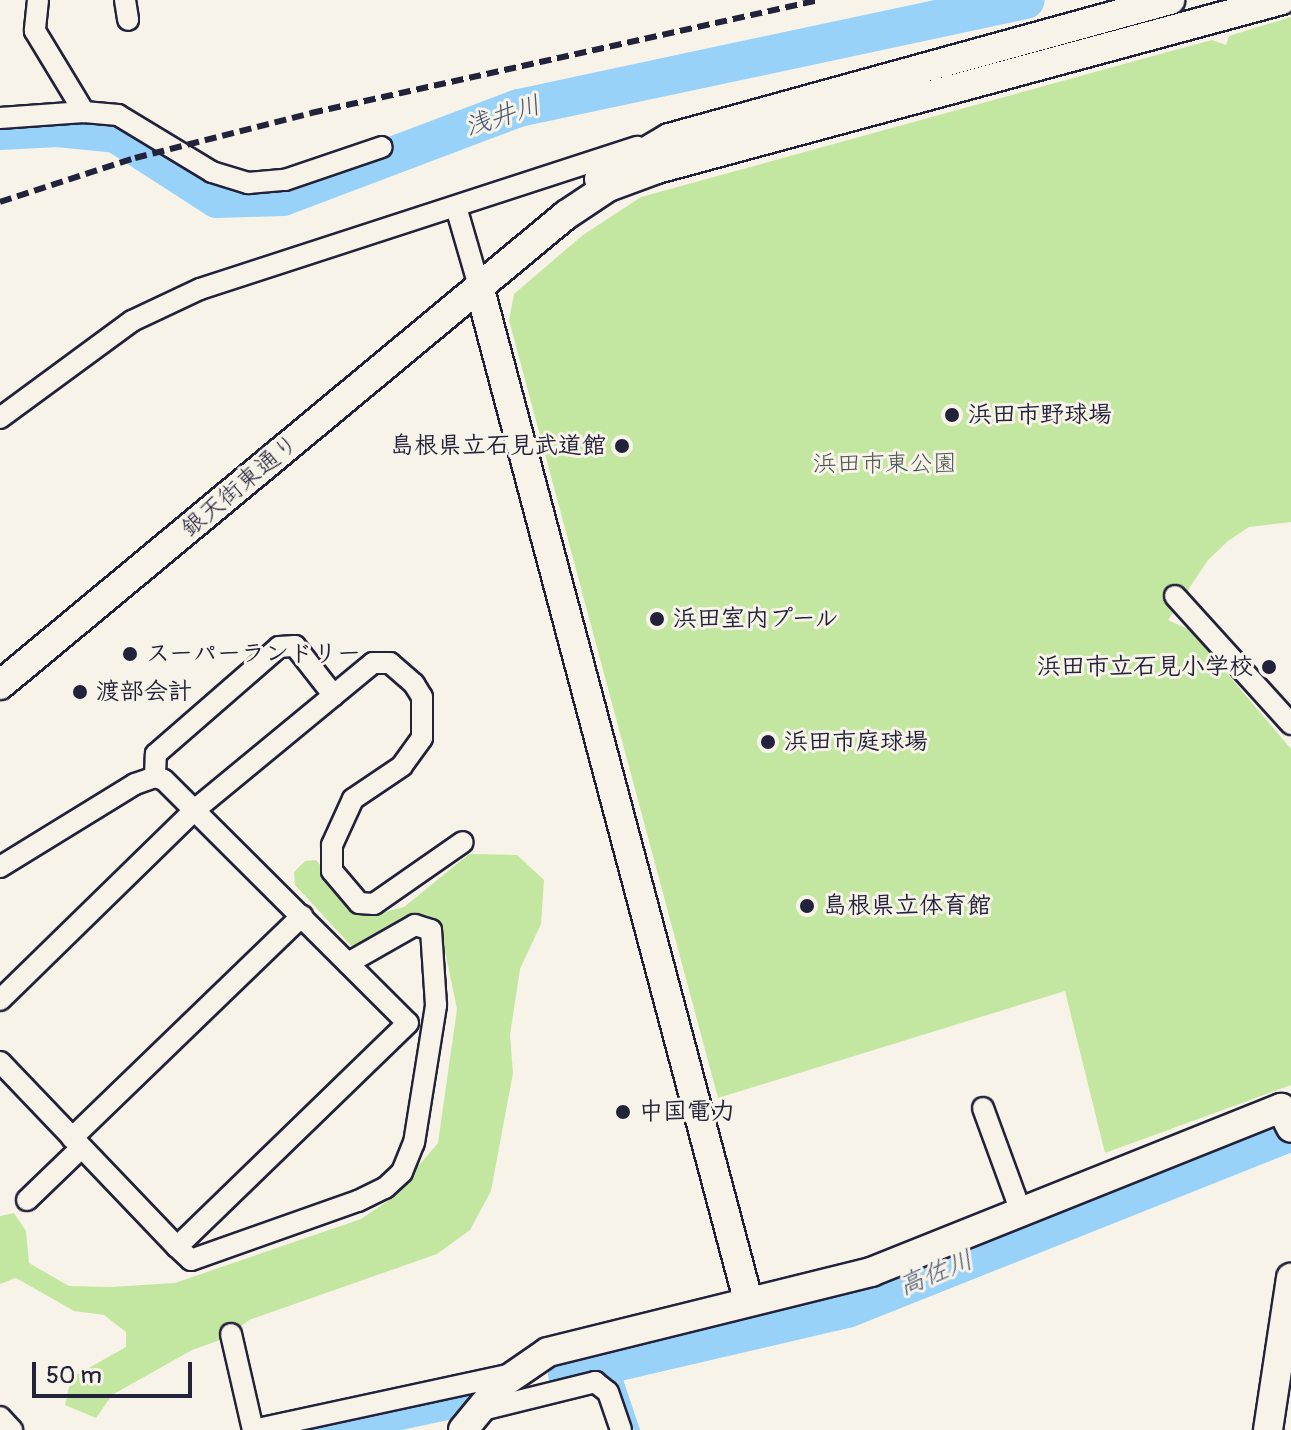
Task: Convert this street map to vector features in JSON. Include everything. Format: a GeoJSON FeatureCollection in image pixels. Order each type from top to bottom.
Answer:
{"type":"FeatureCollection","features":[{"type":"Feature","properties":{"kind":"street"},"geometry":{"type":"LineString","coordinates":[[38,0],[35,31],[84,112]]}},
{"type":"Feature","properties":{"kind":"street"},"geometry":{"type":"LineString","coordinates":[[0,418],[72,361],[165,304],[456,207],[536,176],[1170,0]]}},
{"type":"Feature","properties":{"kind":"street"},"geometry":{"type":"LineString","coordinates":[[566,215],[608,187],[657,169],[1282,0]]}},
{"type":"Feature","properties":{"kind":"street"},"geometry":{"type":"LineString","coordinates":[[0,118],[84,112],[118,115],[236,181],[285,180],[382,147]]}},
{"type":"Feature","properties":{"kind":"street"},"geometry":{"type":"LineString","coordinates":[[566,215],[614,168],[669,138]]}},
{"type":"Feature","properties":{"kind":"street"},"geometry":{"type":"LineString","coordinates":[[456,207],[748,1300]]}},
{"type":"Feature","properties":{"kind":"street","name":"銀天街東通り"},"geometry":{"type":"LineString","coordinates":[[0,685],[566,215]]}},
{"type":"Feature","properties":{"kind":"street"},"geometry":{"type":"LineString","coordinates":[[1175,596],[1291,724]]}},
{"type":"Feature","properties":{"kind":"street"},"geometry":{"type":"LineString","coordinates":[[155,777],[156,754],[279,647],[295,646],[334,696]]}},
{"type":"Feature","properties":{"kind":"street"},"geometry":{"type":"LineString","coordinates":[[0,1000],[197,808],[373,663],[390,663],[414,684],[424,713],[422,738],[413,755],[353,799],[332,845],[332,871],[359,903],[374,904],[393,895],[463,842]]}},
{"type":"Feature","properties":{"kind":"street"},"geometry":{"type":"LineString","coordinates":[[155,777],[197,808],[430,1044]]}},
{"type":"Feature","properties":{"kind":"street"},"geometry":{"type":"LineString","coordinates":[[0,867],[135,784],[155,777]]}},
{"type":"Feature","properties":{"kind":"street"},"geometry":{"type":"LineString","coordinates":[[27,1200],[76,1143],[302,916]]}},
{"type":"Feature","properties":{"kind":"street"},"geometry":{"type":"LineString","coordinates":[[0,1062],[191,1260],[385,1188],[409,1159],[430,1044],[437,968],[431,930],[415,925],[348,963]]}},
{"type":"Feature","properties":{"kind":"street"},"geometry":{"type":"LineString","coordinates":[[177,1247],[408,1023]]}},
{"type":"Feature","properties":{"kind":"street"},"geometry":{"type":"LineString","coordinates":[[983,1108],[1021,1212]]}},
{"type":"Feature","properties":{"kind":"street"},"geometry":{"type":"LineString","coordinates":[[470,1420],[514,1374],[548,1352],[871,1272],[1021,1212],[1288,1115]]}},
{"type":"Feature","properties":{"kind":"street"},"geometry":{"type":"LineString","coordinates":[[1268,1430],[1291,1278]]}},
{"type":"Feature","properties":{"kind":"street"},"geometry":{"type":"LineString","coordinates":[[231,1334],[253,1430],[514,1374]]}},
{"type":"Feature","properties":{"kind":"street"},"geometry":{"type":"LineString","coordinates":[[470,1420],[595,1382],[608,1392],[621,1430]]}},
{"type":"Feature","properties":{"kind":"street"},"geometry":{"type":"LineString","coordinates":[[0,1417],[12,1430]]}},
{"type":"Feature","properties":{"kind":"green space","name":"浜田市東公園"},"geometry":{"type":"Polygon","coordinates":[[[1291,17],[1291,522],[1249,527],[1228,541],[1208,560],[1168,620],[1190,630],[1291,749],[1291,1085],[1105,1153],[1065,991],[718,1098],[509,320],[514,294],[583,235],[641,197],[1212,40],[1226,45],[1229,36],[1291,17]]]}},
{"type":"Feature","properties":{"kind":"green space"},"geometry":{"type":"Polygon","coordinates":[[[469,854],[517,855],[544,880],[541,924],[520,969],[510,1035],[513,1073],[491,1191],[470,1230],[437,1254],[249,1320],[226,1338],[192,1350],[112,1395],[96,1418],[65,1405],[71,1378],[126,1347],[126,1332],[104,1315],[74,1311],[16,1278],[0,1284],[0,1216],[14,1213],[26,1231],[29,1263],[69,1286],[111,1287],[175,1283],[361,1219],[388,1201],[438,1143],[457,1009],[439,922],[424,915],[355,950],[295,885],[294,872],[305,861],[316,860],[358,912],[373,915],[404,907],[469,854]]]}},
{"type":"Feature","properties":{"kind":"waterway","name":"浅井川"},"geometry":{"type":"LineString","coordinates":[[0,131],[57,128],[116,134],[217,199],[283,197],[519,108],[1026,0]]}},
{"type":"Feature","properties":{"kind":"waterway","name":"高佐川"},"geometry":{"type":"LineString","coordinates":[[567,1374],[847,1309],[1291,1132]]}},
{"type":"Feature","properties":{"kind":"waterway"},"geometry":{"type":"LineString","coordinates":[[615,1365],[637,1430]]}},
{"type":"Feature","properties":{"kind":"waterway","name":"高佐川"},"geometry":{"type":"LineString","coordinates":[[311,1430],[455,1399]]}},
{"type":"Feature","properties":{"kind":"railway"},"geometry":{"type":"LineString","coordinates":[[0,202],[135,158],[311,113],[819,0]]}},
{"type":"Feature","properties":{"kind":"place","name":"浜田市野球場"},"geometry":{"type":"Point","coordinates":[952,415]}},
{"type":"Feature","properties":{"kind":"place","name":"島根県立石見武道館"},"geometry":{"type":"Point","coordinates":[622,446]}},
{"type":"Feature","properties":{"kind":"place","name":"浜田室内プール"},"geometry":{"type":"Point","coordinates":[657,619]}},
{"type":"Feature","properties":{"kind":"place","name":"スーパーランドリー"},"geometry":{"type":"Point","coordinates":[130,654]}},
{"type":"Feature","properties":{"kind":"place","name":"浜田市立石見小学校"},"geometry":{"type":"Point","coordinates":[1269,667]}},
{"type":"Feature","properties":{"kind":"place","name":"渡部会計"},"geometry":{"type":"Point","coordinates":[80,692]}},
{"type":"Feature","properties":{"kind":"place","name":"浜田市庭球場"},"geometry":{"type":"Point","coordinates":[768,742]}},
{"type":"Feature","properties":{"kind":"place","name":"島根県立体育館"},"geometry":{"type":"Point","coordinates":[807,906]}},
{"type":"Feature","properties":{"kind":"place","name":"中国電力"},"geometry":{"type":"Point","coordinates":[623,1112]}}]}
